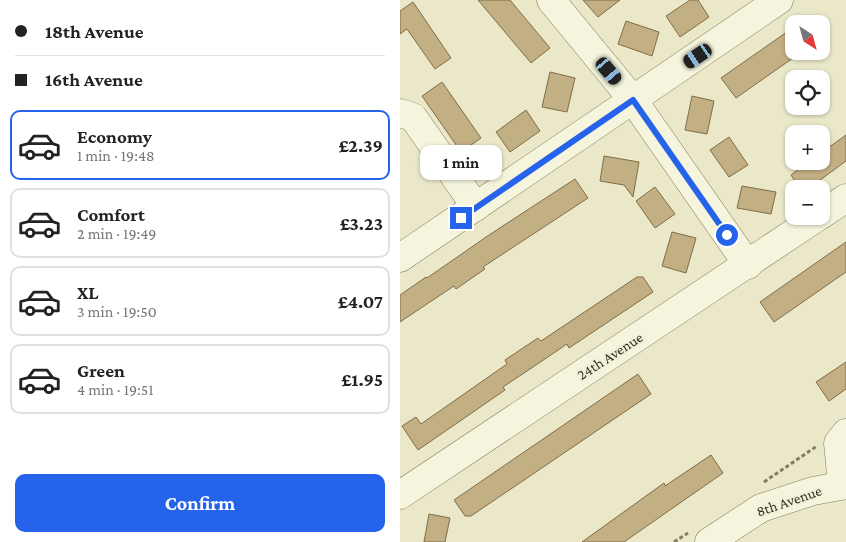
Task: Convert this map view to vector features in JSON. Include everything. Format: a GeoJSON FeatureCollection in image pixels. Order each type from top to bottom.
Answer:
{"type":"FeatureCollection","features":[{"type":"Feature","properties":{"kind":"street"},"geometry":{"type":"LineString","coordinates":[[550,0],[633,100],[748,265]]}},
{"type":"Feature","properties":{"kind":"street"},"geometry":{"type":"LineString","coordinates":[[400,258],[779,0]]}},
{"type":"Feature","properties":{"kind":"street"},"geometry":{"type":"LineString","coordinates":[[400,113],[413,118],[476,207]]}},
{"type":"Feature","properties":{"kind":"street","name":"24th Avenue"},"geometry":{"type":"LineString","coordinates":[[830,209],[846,198]]}},
{"type":"Feature","properties":{"kind":"street","name":"24th Avenue"},"geometry":{"type":"LineString","coordinates":[[400,495],[807,225]]}},
{"type":"Feature","properties":{"kind":"street"},"geometry":{"type":"LineString","coordinates":[[844,485],[838,443],[846,432]]}},
{"type":"Feature","properties":{"kind":"street","name":"8th Avenue"},"geometry":{"type":"LineString","coordinates":[[710,542],[761,508],[814,491],[844,485]]}},
{"type":"Feature","properties":{"kind":"building"},"geometry":{"type":"Polygon","coordinates":[[[478,0],[510,0],[550,48],[531,63],[478,0]]]}},
{"type":"Feature","properties":{"kind":"building"},"geometry":{"type":"Polygon","coordinates":[[[583,0],[620,0],[598,17],[583,0]]]}},
{"type":"Feature","properties":{"kind":"building"},"geometry":{"type":"Polygon","coordinates":[[[690,0],[698,0],[709,17],[680,37],[666,16],[690,0]]]}},
{"type":"Feature","properties":{"kind":"building"},"geometry":{"type":"Polygon","coordinates":[[[413,2],[451,58],[435,69],[407,29],[400,34],[400,11],[413,2]]]}},
{"type":"Feature","properties":{"kind":"building"},"geometry":{"type":"Polygon","coordinates":[[[626,21],[659,32],[652,56],[618,44],[626,21]]]}},
{"type":"Feature","properties":{"kind":"building"},"geometry":{"type":"Polygon","coordinates":[[[785,33],[785,60],[790,60],[736,98],[721,78],[785,33]]]}},
{"type":"Feature","properties":{"kind":"building"},"geometry":{"type":"Polygon","coordinates":[[[550,72],[575,78],[567,112],[542,107],[550,72]]]}},
{"type":"Feature","properties":{"kind":"building"},"geometry":{"type":"Polygon","coordinates":[[[442,82],[481,138],[461,152],[422,96],[442,82]]]}},
{"type":"Feature","properties":{"kind":"building"},"geometry":{"type":"Polygon","coordinates":[[[692,96],[714,101],[707,134],[685,130],[692,96]]]}},
{"type":"Feature","properties":{"kind":"building"},"geometry":{"type":"Polygon","coordinates":[[[526,110],[540,131],[510,152],[496,132],[526,110]]]}},
{"type":"Feature","properties":{"kind":"building"},"geometry":{"type":"Polygon","coordinates":[[[846,135],[846,161],[820,180],[794,180],[791,175],[797,170],[830,170],[830,147],[846,135]]]}},
{"type":"Feature","properties":{"kind":"building"},"geometry":{"type":"Polygon","coordinates":[[[729,137],[748,165],[729,177],[710,150],[729,137]]]}},
{"type":"Feature","properties":{"kind":"building"},"geometry":{"type":"Polygon","coordinates":[[[604,156],[639,162],[633,197],[624,185],[600,181],[604,156]]]}},
{"type":"Feature","properties":{"kind":"building"},"geometry":{"type":"Polygon","coordinates":[[[575,179],[588,198],[483,267],[485,269],[456,289],[454,286],[400,322],[400,295],[575,179]]]}},
{"type":"Feature","properties":{"kind":"building"},"geometry":{"type":"Polygon","coordinates":[[[742,186],[776,192],[771,214],[737,208],[742,186]]]}},
{"type":"Feature","properties":{"kind":"building"},"geometry":{"type":"Polygon","coordinates":[[[655,187],[675,214],[655,228],[636,201],[655,187]]]}},
{"type":"Feature","properties":{"kind":"building"},"geometry":{"type":"Polygon","coordinates":[[[672,232],[696,238],[686,273],[662,266],[672,232]]]}},
{"type":"Feature","properties":{"kind":"building"},"geometry":{"type":"Polygon","coordinates":[[[846,242],[846,272],[774,322],[760,302],[846,242]]]}},
{"type":"Feature","properties":{"kind":"building"},"geometry":{"type":"Polygon","coordinates":[[[637,277],[643,277],[653,292],[569,348],[567,344],[503,387],[505,390],[418,450],[402,426],[416,417],[421,424],[507,364],[505,360],[538,338],[541,341],[637,277]]]}},
{"type":"Feature","properties":{"kind":"building"},"geometry":{"type":"Polygon","coordinates":[[[846,362],[846,389],[829,401],[816,382],[846,362]]]}},
{"type":"Feature","properties":{"kind":"building"},"geometry":{"type":"Polygon","coordinates":[[[638,374],[651,394],[471,516],[465,516],[454,500],[638,374]]]}},
{"type":"Feature","properties":{"kind":"building"},"geometry":{"type":"Polygon","coordinates":[[[711,455],[723,473],[624,542],[582,542],[664,483],[665,486],[711,455]]]}},
{"type":"Feature","properties":{"kind":"building"},"geometry":{"type":"Polygon","coordinates":[[[429,514],[450,518],[445,542],[424,542],[429,514]]]}},
{"type":"Feature","properties":{"kind":"route"},"geometry":{"type":"LineString","coordinates":[[461,218],[633,100],[727,235]]}}]}
